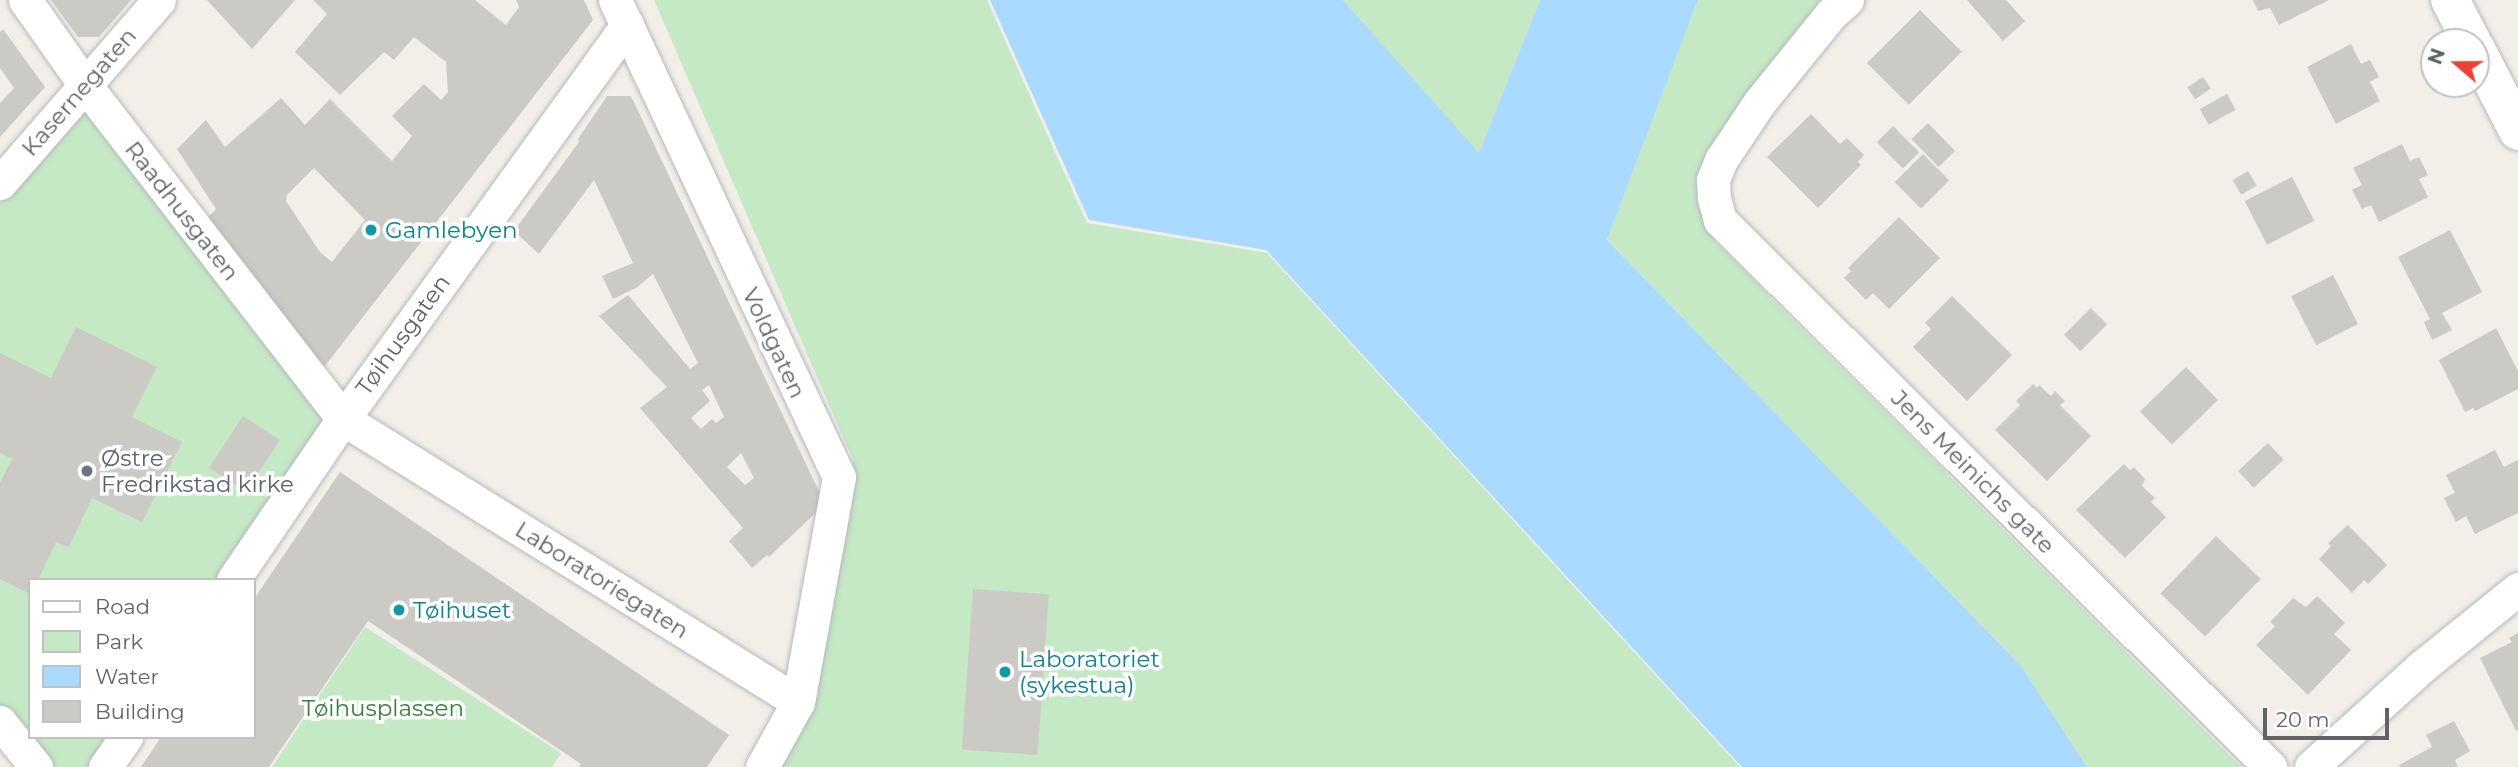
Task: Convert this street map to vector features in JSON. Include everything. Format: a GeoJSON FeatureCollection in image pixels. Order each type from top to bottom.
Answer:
{"type":"FeatureCollection","features":[{"type":"Feature","properties":{"kind":"street","name":"Raadhusgaten"},"geometry":{"type":"LineString","coordinates":[[25,0],[85,85],[342,419]]}},
{"type":"Feature","properties":{"kind":"street","name":"Kasernegaten"},"geometry":{"type":"LineString","coordinates":[[0,183],[159,0]]}},
{"type":"Feature","properties":{"kind":"street","name":"Jens Meinichs gate"},"geometry":{"type":"LineString","coordinates":[[1847,0],[1831,14],[1759,103],[1721,160],[1713,180],[1714,198],[1720,220],[2270,767]]}},
{"type":"Feature","properties":{"kind":"street"},"geometry":{"type":"LineString","coordinates":[[2450,0],[2465,28]]}},
{"type":"Feature","properties":{"kind":"street","name":"Tøihusgaten"},"geometry":{"type":"LineString","coordinates":[[234,578],[621,13]]}},
{"type":"Feature","properties":{"kind":"street","name":"Voldgaten"},"geometry":{"type":"LineString","coordinates":[[621,13],[839,477],[798,702]]}},
{"type":"Feature","properties":{"kind":"street"},"geometry":{"type":"LineString","coordinates":[[2490,76],[2518,131]]}},
{"type":"Feature","properties":{"kind":"street","name":"Laboratoriegaten"},"geometry":{"type":"LineString","coordinates":[[342,419],[798,702]]}},
{"type":"Feature","properties":{"kind":"street"},"geometry":{"type":"LineString","coordinates":[[2311,767],[2420,668],[2518,589]]}},
{"type":"Feature","properties":{"kind":"street"},"geometry":{"type":"LineString","coordinates":[[762,767],[798,702]]}},
{"type":"Feature","properties":{"kind":"street"},"geometry":{"type":"LineString","coordinates":[[0,722],[36,767]]}},
{"type":"Feature","properties":{"kind":"street"},"geometry":{"type":"LineString","coordinates":[[105,767],[125,739]]}},
{"type":"Feature","properties":{"kind":"green space"},"geometry":{"type":"Polygon","coordinates":[[[654,0],[987,0],[1087,223],[1267,253],[1740,767],[775,767],[805,710],[853,460],[654,0]]]}},
{"type":"Feature","properties":{"kind":"green space"},"geometry":{"type":"Polygon","coordinates":[[[1343,0],[1540,0],[1479,154],[1343,0]]]}},
{"type":"Feature","properties":{"kind":"green space"},"geometry":{"type":"Polygon","coordinates":[[[1698,0],[1824,0],[1700,177],[1698,205],[1715,242],[2241,767],[2087,767],[2022,667],[1607,240],[1698,0]]]}},
{"type":"Feature","properties":{"kind":"green space"},"geometry":{"type":"Polygon","coordinates":[[[86,105],[334,416],[222,578],[28,578],[28,739],[111,739],[91,767],[46,767],[0,707],[0,203],[86,105]]]}},
{"type":"Feature","properties":{"kind":"green space","name":"Tøihusplassen"},"geometry":{"type":"Polygon","coordinates":[[[365,627],[561,753],[552,767],[272,767],[365,627]]]}},
{"type":"Feature","properties":{"kind":"water"},"geometry":{"type":"Polygon","coordinates":[[[990,0],[1343,0],[1479,153],[1540,0],[1698,0],[1607,240],[2022,667],[2087,767],[1742,767],[1266,250],[1089,220],[990,0]]]}},
{"type":"Feature","properties":{"kind":"building"},"geometry":{"type":"Polygon","coordinates":[[[51,0],[131,0],[99,37],[78,37],[51,0]]]}},
{"type":"Feature","properties":{"kind":"building"},"geometry":{"type":"Polygon","coordinates":[[[207,0],[295,0],[252,49],[207,0]]]}},
{"type":"Feature","properties":{"kind":"building"},"geometry":{"type":"Polygon","coordinates":[[[313,0],[475,0],[506,25],[519,7],[516,0],[584,0],[593,20],[325,366],[308,359],[205,220],[216,209],[177,149],[206,120],[225,147],[281,98],[305,125],[330,99],[392,161],[412,136],[392,116],[424,84],[441,100],[448,92],[446,62],[414,37],[394,60],[384,52],[340,95],[295,52],[327,14],[313,0]],[[314,168],[287,195],[286,201],[320,252],[332,262],[365,220],[314,168]]]}},
{"type":"Feature","properties":{"kind":"building"},"geometry":{"type":"Polygon","coordinates":[[[1967,0],[2006,0],[2025,21],[2003,41],[1967,0]]]}},
{"type":"Feature","properties":{"kind":"building"},"geometry":{"type":"Polygon","coordinates":[[[2253,0],[2329,0],[2279,25],[2270,8],[2258,11],[2253,0]]]}},
{"type":"Feature","properties":{"kind":"building"},"geometry":{"type":"Polygon","coordinates":[[[1920,10],[1962,52],[1909,105],[1867,63],[1920,10]]]}},
{"type":"Feature","properties":{"kind":"building"},"geometry":{"type":"Polygon","coordinates":[[[3,29],[45,87],[0,137],[0,103],[14,88],[0,68],[0,32],[3,29]]]}},
{"type":"Feature","properties":{"kind":"building"},"geometry":{"type":"Polygon","coordinates":[[[2351,44],[2361,64],[2370,60],[2379,77],[2370,82],[2380,101],[2336,124],[2307,67],[2351,44]]]}},
{"type":"Feature","properties":{"kind":"building"},"geometry":{"type":"Polygon","coordinates":[[[2203,77],[2211,89],[2195,99],[2187,88],[2203,77]]]}},
{"type":"Feature","properties":{"kind":"building"},"geometry":{"type":"Polygon","coordinates":[[[2227,94],[2236,110],[2209,125],[2200,109],[2227,94]]]}},
{"type":"Feature","properties":{"kind":"building"},"geometry":{"type":"Polygon","coordinates":[[[607,96],[631,96],[825,504],[769,557],[767,555],[752,568],[729,541],[743,528],[640,408],[667,387],[599,316],[628,295],[690,369],[698,363],[653,274],[636,288],[613,299],[602,276],[633,263],[594,180],[539,254],[514,231],[579,142],[578,139],[607,96]],[[709,385],[702,390],[710,401],[691,418],[701,429],[712,419],[716,423],[724,417],[709,385]],[[741,453],[727,467],[745,485],[754,478],[741,453]]]}},
{"type":"Feature","properties":{"kind":"building"},"geometry":{"type":"Polygon","coordinates":[[[1811,114],[1840,144],[1847,138],[1864,155],[1858,162],[1861,165],[1818,208],[1767,157],[1811,114]]]}},
{"type":"Feature","properties":{"kind":"building"},"geometry":{"type":"Polygon","coordinates":[[[1928,123],[1955,151],[1939,167],[1911,139],[1928,123]]]}},
{"type":"Feature","properties":{"kind":"building"},"geometry":{"type":"Polygon","coordinates":[[[1893,126],[1919,152],[1903,168],[1877,142],[1893,126]]]}},
{"type":"Feature","properties":{"kind":"building"},"geometry":{"type":"Polygon","coordinates":[[[2402,144],[2410,161],[2419,157],[2428,175],[2419,179],[2428,197],[2379,222],[2371,205],[2362,209],[2352,190],[2362,185],[2353,168],[2402,144]]]}},
{"type":"Feature","properties":{"kind":"building"},"geometry":{"type":"Polygon","coordinates":[[[1923,154],[1949,180],[1921,208],[1895,182],[1923,154]]]}},
{"type":"Feature","properties":{"kind":"building"},"geometry":{"type":"Polygon","coordinates":[[[2248,171],[2257,186],[2241,195],[2233,180],[2248,171]]]}},
{"type":"Feature","properties":{"kind":"building"},"geometry":{"type":"Polygon","coordinates":[[[2292,177],[2314,221],[2267,245],[2245,201],[2292,177]]]}},
{"type":"Feature","properties":{"kind":"building"},"geometry":{"type":"Polygon","coordinates":[[[1899,217],[1940,258],[1889,309],[1873,293],[1866,300],[1844,278],[1851,271],[1848,268],[1899,217]]]}},
{"type":"Feature","properties":{"kind":"building"},"geometry":{"type":"Polygon","coordinates":[[[2450,230],[2482,292],[2442,313],[2452,330],[2432,340],[2424,322],[2430,319],[2398,257],[2450,230]]]}},
{"type":"Feature","properties":{"kind":"building"},"geometry":{"type":"Polygon","coordinates":[[[2333,275],[2358,324],[2316,345],[2291,296],[2333,275]]]}},
{"type":"Feature","properties":{"kind":"building"},"geometry":{"type":"Polygon","coordinates":[[[1952,296],[2012,355],[1967,401],[1913,347],[1931,329],[1925,323],[1952,296]]]}},
{"type":"Feature","properties":{"kind":"building"},"geometry":{"type":"Polygon","coordinates":[[[2091,308],[2107,324],[2080,351],[2064,335],[2091,308]]]}},
{"type":"Feature","properties":{"kind":"building","name":"Østre Fredrikstad kirke"},"geometry":{"type":"Polygon","coordinates":[[[76,327],[157,367],[132,417],[182,442],[142,522],[92,498],[69,547],[56,542],[39,578],[28,578],[28,593],[0,579],[0,483],[12,459],[0,453],[0,353],[51,378],[76,327]]]}},
{"type":"Feature","properties":{"kind":"building"},"geometry":{"type":"Polygon","coordinates":[[[2496,328],[2518,371],[2518,389],[2475,411],[2473,408],[2465,412],[2439,360],[2496,328]]]}},
{"type":"Feature","properties":{"kind":"building"},"geometry":{"type":"Polygon","coordinates":[[[2186,367],[2218,400],[2172,445],[2140,411],[2186,367]]]}},
{"type":"Feature","properties":{"kind":"building"},"geometry":{"type":"Polygon","coordinates":[[[2033,384],[2037,388],[2039,385],[2051,396],[2055,391],[2065,401],[2060,405],[2091,436],[2047,481],[1995,430],[2020,405],[2016,401],[2033,384]]]}},
{"type":"Feature","properties":{"kind":"building"},"geometry":{"type":"Polygon","coordinates":[[[243,416],[280,440],[246,492],[209,468],[243,416]]]}},
{"type":"Feature","properties":{"kind":"building"},"geometry":{"type":"Polygon","coordinates":[[[2268,443],[2284,460],[2254,488],[2238,471],[2268,443]]]}},
{"type":"Feature","properties":{"kind":"building"},"geometry":{"type":"Polygon","coordinates":[[[2495,450],[2504,467],[2518,460],[2518,513],[2475,534],[2466,516],[2456,522],[2444,498],[2455,493],[2446,475],[2495,450]]]}},
{"type":"Feature","properties":{"kind":"building"},"geometry":{"type":"Polygon","coordinates":[[[2124,464],[2130,470],[2134,467],[2145,479],[2142,486],[2155,498],[2151,502],[2166,517],[2125,558],[2076,510],[2124,464]]]}},
{"type":"Feature","properties":{"kind":"building","name":"Tøihuset"},"geometry":{"type":"Polygon","coordinates":[[[340,472],[729,735],[707,767],[579,767],[581,764],[368,621],[269,767],[141,767],[160,739],[256,739],[256,596],[340,472]]]}},
{"type":"Feature","properties":{"kind":"building"},"geometry":{"type":"Polygon","coordinates":[[[2348,525],[2387,565],[2368,584],[2364,580],[2352,593],[2319,559],[2331,546],[2328,543],[2348,525]]]}},
{"type":"Feature","properties":{"kind":"building"},"geometry":{"type":"Polygon","coordinates":[[[2216,536],[2261,579],[2205,637],[2160,594],[2216,536]]]}},
{"type":"Feature","properties":{"kind":"building","name":"Laboratoriet (sykestua)"},"geometry":{"type":"Polygon","coordinates":[[[973,589],[1049,594],[1038,755],[962,750],[973,589]]]}},
{"type":"Feature","properties":{"kind":"building"},"geometry":{"type":"Polygon","coordinates":[[[2317,596],[2345,623],[2334,634],[2351,650],[2308,695],[2256,645],[2275,626],[2270,622],[2293,598],[2306,607],[2317,596]]]}},
{"type":"Feature","properties":{"kind":"building"},"geometry":{"type":"Polygon","coordinates":[[[2518,633],[2516,731],[2480,658],[2512,642],[2509,638],[2518,633]]]}},
{"type":"Feature","properties":{"kind":"building"},"geometry":{"type":"Polygon","coordinates":[[[2454,721],[2470,751],[2455,760],[2458,767],[2400,767],[2399,765],[2432,747],[2426,735],[2454,721]]]}},
{"type":"Feature","properties":{"kind":"place","name":"Gamlebyen"},"geometry":{"type":"Point","coordinates":[371,230]}},
{"type":"Feature","properties":{"kind":"place","name":"Østre Fredrikstad kirke"},"geometry":{"type":"Point","coordinates":[87,471]}},
{"type":"Feature","properties":{"kind":"place","name":"Tøihuset"},"geometry":{"type":"Point","coordinates":[399,610]}},
{"type":"Feature","properties":{"kind":"place","name":"Laboratoriet (sykestua)"},"geometry":{"type":"Point","coordinates":[1005,672]}}]}
